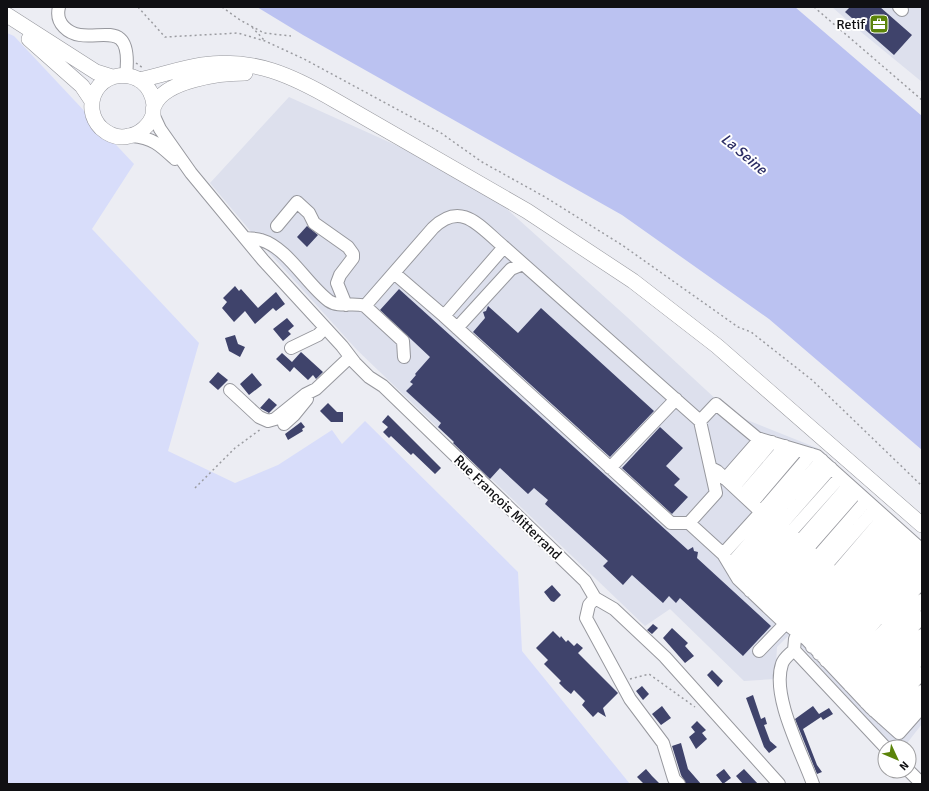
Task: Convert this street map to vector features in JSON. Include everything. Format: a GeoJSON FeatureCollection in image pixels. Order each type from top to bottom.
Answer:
{"type":"FeatureCollection","features":[{"type":"Feature","properties":{"kind":"main road"},"geometry":{"type":"LineString","coordinates":[[7,15],[96,72],[126,77],[150,90],[153,110]]}},
{"type":"Feature","properties":{"kind":"main road"},"geometry":{"type":"LineString","coordinates":[[7,20],[82,86],[92,101],[93,114],[100,127],[106,132],[117,137],[132,136],[144,129],[153,110],[165,93],[175,86],[203,77],[230,73],[255,74],[309,85]]}},
{"type":"Feature","properties":{"kind":"main road"},"geometry":{"type":"LineString","coordinates":[[92,101],[99,87],[126,77],[204,64],[238,63],[258,66],[278,71],[309,85],[527,211],[633,281],[717,346],[922,525]]}},
{"type":"Feature","properties":{"kind":"street"},"geometry":{"type":"LineString","coordinates":[[56,9],[60,23],[71,32],[79,35],[109,34],[122,41],[128,56],[126,77]]}},
{"type":"Feature","properties":{"kind":"street"},"geometry":{"type":"LineString","coordinates":[[153,110],[160,129],[192,173]]}},
{"type":"Feature","properties":{"kind":"street"},"geometry":{"type":"LineString","coordinates":[[132,136],[157,142],[192,173]]}},
{"type":"Feature","properties":{"kind":"street","name":"Rue François Mitterrand"},"geometry":{"type":"LineString","coordinates":[[192,173],[245,238],[366,375],[383,386],[585,581],[595,598]]}},
{"type":"Feature","properties":{"kind":"street"},"geometry":{"type":"LineString","coordinates":[[277,226],[297,202],[309,213],[314,223],[351,250],[353,258],[340,275],[337,282],[346,304]]}},
{"type":"Feature","properties":{"kind":"street"},"geometry":{"type":"LineString","coordinates":[[365,306],[442,219],[451,215],[467,217],[504,247],[700,421],[716,493],[689,523]]}},
{"type":"Feature","properties":{"kind":"street"},"geometry":{"type":"LineString","coordinates":[[245,238],[261,240],[274,246],[331,302],[346,304],[358,303],[365,306],[403,341],[404,357]]}},
{"type":"Feature","properties":{"kind":"street"},"geometry":{"type":"LineString","coordinates":[[444,316],[504,247]]}},
{"type":"Feature","properties":{"kind":"street"},"geometry":{"type":"LineString","coordinates":[[457,328],[511,270],[523,264]]}},
{"type":"Feature","properties":{"kind":"street"},"geometry":{"type":"LineString","coordinates":[[394,273],[444,316],[671,523],[689,523],[723,554],[807,644],[899,733],[922,707]]}},
{"type":"Feature","properties":{"kind":"street"},"geometry":{"type":"LineString","coordinates":[[291,348],[318,335],[325,328]]}},
{"type":"Feature","properties":{"kind":"street"},"geometry":{"type":"LineString","coordinates":[[230,390],[259,417],[268,421],[275,419],[306,394],[316,389],[350,357]]}},
{"type":"Feature","properties":{"kind":"street"},"geometry":{"type":"LineString","coordinates":[[284,424],[300,408],[311,391]]}},
{"type":"Feature","properties":{"kind":"street"},"geometry":{"type":"LineString","coordinates":[[610,468],[676,399]]}},
{"type":"Feature","properties":{"kind":"street"},"geometry":{"type":"LineString","coordinates":[[700,421],[716,404],[760,439],[811,454],[831,468],[898,529]]}},
{"type":"Feature","properties":{"kind":"street"},"geometry":{"type":"LineString","coordinates":[[738,491],[760,439]]}},
{"type":"Feature","properties":{"kind":"street"},"geometry":{"type":"LineString","coordinates":[[738,491],[772,442]]}},
{"type":"Feature","properties":{"kind":"street"},"geometry":{"type":"LineString","coordinates":[[738,491],[785,446]]}},
{"type":"Feature","properties":{"kind":"street"},"geometry":{"type":"LineString","coordinates":[[738,491],[798,450]]}},
{"type":"Feature","properties":{"kind":"street"},"geometry":{"type":"LineString","coordinates":[[807,644],[834,574],[811,454]]}},
{"type":"Feature","properties":{"kind":"street"},"geometry":{"type":"LineString","coordinates":[[710,468],[834,574],[899,626],[922,600]]}},
{"type":"Feature","properties":{"kind":"street"},"geometry":{"type":"LineString","coordinates":[[807,644],[834,574],[831,468]]}},
{"type":"Feature","properties":{"kind":"street"},"geometry":{"type":"LineString","coordinates":[[807,644],[834,574],[831,468]]}},
{"type":"Feature","properties":{"kind":"street"},"geometry":{"type":"LineString","coordinates":[[807,644],[834,574],[853,489]]}},
{"type":"Feature","properties":{"kind":"street"},"geometry":{"type":"LineString","coordinates":[[807,644],[834,574],[898,529]]}},
{"type":"Feature","properties":{"kind":"street"},"geometry":{"type":"LineString","coordinates":[[807,644],[834,574],[898,529]]}},
{"type":"Feature","properties":{"kind":"street"},"geometry":{"type":"LineString","coordinates":[[807,644],[834,574],[898,529]]}},
{"type":"Feature","properties":{"kind":"street"},"geometry":{"type":"LineString","coordinates":[[898,529],[818,556],[834,574],[890,618],[922,582]]}},
{"type":"Feature","properties":{"kind":"street"},"geometry":{"type":"LineString","coordinates":[[723,554],[834,574],[922,567]]}},
{"type":"Feature","properties":{"kind":"street"},"geometry":{"type":"LineString","coordinates":[[807,644],[817,563],[922,635]]}},
{"type":"Feature","properties":{"kind":"street"},"geometry":{"type":"LineString","coordinates":[[834,574],[922,617]]}},
{"type":"Feature","properties":{"kind":"street"},"geometry":{"type":"LineString","coordinates":[[807,644],[834,574]]}},
{"type":"Feature","properties":{"kind":"street"},"geometry":{"type":"LineString","coordinates":[[807,644],[834,574]]}},
{"type":"Feature","properties":{"kind":"street"},"geometry":{"type":"LineString","coordinates":[[679,784],[674,779],[663,744],[630,699],[586,618],[589,606],[595,598],[610,605],[664,657],[779,784]]}},
{"type":"Feature","properties":{"kind":"street"},"geometry":{"type":"LineString","coordinates":[[813,784],[788,719],[781,691],[780,671],[783,663],[794,650],[795,639],[922,691]]}},
{"type":"Feature","properties":{"kind":"street"},"geometry":{"type":"LineString","coordinates":[[807,644],[922,674]]}},
{"type":"Feature","properties":{"kind":"street"},"geometry":{"type":"LineString","coordinates":[[759,651],[807,644],[922,656]]}},
{"type":"Feature","properties":{"kind":"street"},"geometry":{"type":"LineString","coordinates":[[794,650],[877,739]]}},
{"type":"Feature","properties":{"kind":"path"},"geometry":{"type":"LineString","coordinates":[[222,7],[250,26],[264,33],[291,36]]}},
{"type":"Feature","properties":{"kind":"path"},"geometry":{"type":"LineString","coordinates":[[814,7],[922,100]]}},
{"type":"Feature","properties":{"kind":"path"},"geometry":{"type":"LineString","coordinates":[[250,26],[265,41]]}},
{"type":"Feature","properties":{"kind":"path"},"geometry":{"type":"LineString","coordinates":[[195,488],[235,448],[264,426],[268,421]]}},
{"type":"Feature","properties":{"kind":"path"},"geometry":{"type":"LineString","coordinates":[[620,681],[649,674],[697,708]]}},
{"type":"Feature","properties":{"kind":"shaded area"},"geometry":{"type":"Polygon","coordinates":[[[832,7],[922,7],[922,82],[855,27],[832,7]]]}},
{"type":"Feature","properties":{"kind":"shaded area"},"geometry":{"type":"Polygon","coordinates":[[[7,33],[14,36],[134,164],[92,229],[199,343],[168,451],[235,483],[278,465],[332,430],[342,444],[365,421],[518,572],[522,651],[630,784],[7,784],[7,33]]]}},
{"type":"Feature","properties":{"kind":"shaded area"},"geometry":{"type":"Polygon","coordinates":[[[289,97],[420,156],[488,192],[732,414],[817,448],[922,541],[922,724],[910,739],[886,739],[790,634],[777,647],[775,679],[744,681],[670,609],[645,626],[357,350],[263,246],[210,183],[289,97]]]}},
{"type":"Feature","properties":{"kind":"water","name":"La Seine"},"geometry":{"type":"Polygon","coordinates":[[[257,7],[795,7],[922,116],[922,450],[769,319],[622,215],[303,35],[257,7]]]}},
{"type":"Feature","properties":{"kind":"building","name":"Retif"},"geometry":{"type":"Polygon","coordinates":[[[850,7],[880,7],[912,35],[894,55],[845,12],[850,7]]]}},
{"type":"Feature","properties":{"kind":"building"},"geometry":{"type":"Polygon","coordinates":[[[307,226],[318,235],[307,247],[297,237],[307,226]]]}},
{"type":"Feature","properties":{"kind":"building"},"geometry":{"type":"Polygon","coordinates":[[[235,286],[239,291],[241,289],[258,308],[276,292],[285,304],[276,311],[273,308],[255,324],[245,311],[234,322],[222,308],[227,302],[223,298],[235,286]]]}},
{"type":"Feature","properties":{"kind":"building"},"geometry":{"type":"Polygon","coordinates":[[[399,289],[688,550],[693,547],[694,551],[698,552],[697,558],[771,626],[743,656],[680,598],[676,603],[669,596],[663,603],[632,575],[623,585],[603,566],[608,561],[545,504],[548,500],[534,488],[528,494],[500,468],[490,479],[438,427],[441,423],[406,391],[413,384],[410,382],[416,375],[415,374],[430,357],[380,310],[399,289]]]}},
{"type":"Feature","properties":{"kind":"building"},"geometry":{"type":"Polygon","coordinates":[[[488,306],[518,333],[541,308],[654,411],[610,457],[473,332],[485,318],[483,312],[486,311],[488,306]]]}},
{"type":"Feature","properties":{"kind":"building"},"geometry":{"type":"Polygon","coordinates":[[[287,318],[294,326],[288,331],[291,334],[283,341],[273,329],[287,318]]]}},
{"type":"Feature","properties":{"kind":"building"},"geometry":{"type":"Polygon","coordinates":[[[235,335],[238,344],[245,347],[240,357],[229,351],[225,338],[235,335]]]}},
{"type":"Feature","properties":{"kind":"building"},"geometry":{"type":"Polygon","coordinates":[[[301,352],[323,372],[316,379],[313,375],[308,380],[294,367],[290,372],[276,359],[282,353],[292,362],[301,352]]]}},
{"type":"Feature","properties":{"kind":"building"},"geometry":{"type":"Polygon","coordinates":[[[218,372],[228,380],[218,390],[209,382],[218,372]]]}},
{"type":"Feature","properties":{"kind":"building"},"geometry":{"type":"Polygon","coordinates":[[[252,373],[262,385],[249,395],[240,384],[252,373]]]}},
{"type":"Feature","properties":{"kind":"building"},"geometry":{"type":"Polygon","coordinates":[[[269,398],[277,405],[269,413],[260,408],[269,398]]]}},
{"type":"Feature","properties":{"kind":"building"},"geometry":{"type":"Polygon","coordinates":[[[328,403],[337,412],[343,412],[343,422],[331,422],[320,411],[328,403]]]}},
{"type":"Feature","properties":{"kind":"building"},"geometry":{"type":"Polygon","coordinates":[[[388,415],[441,468],[435,474],[413,453],[411,455],[391,436],[389,438],[383,432],[388,427],[382,422],[388,415]]]}},
{"type":"Feature","properties":{"kind":"building"},"geometry":{"type":"Polygon","coordinates":[[[301,422],[305,427],[302,429],[303,431],[288,440],[285,434],[301,422]]]}},
{"type":"Feature","properties":{"kind":"building"},"geometry":{"type":"Polygon","coordinates":[[[660,427],[683,448],[666,466],[680,479],[674,485],[688,497],[672,514],[622,468],[660,427]]]}},
{"type":"Feature","properties":{"kind":"building"},"geometry":{"type":"Polygon","coordinates":[[[552,585],[561,595],[554,602],[551,601],[544,592],[552,585]]]}},
{"type":"Feature","properties":{"kind":"building"},"geometry":{"type":"Polygon","coordinates":[[[653,624],[658,628],[652,634],[647,630],[653,624]]]}},
{"type":"Feature","properties":{"kind":"building"},"geometry":{"type":"Polygon","coordinates":[[[672,628],[688,643],[685,646],[694,656],[685,663],[663,638],[672,628]]]}},
{"type":"Feature","properties":{"kind":"building"},"geometry":{"type":"Polygon","coordinates":[[[553,631],[560,638],[561,636],[566,642],[568,640],[574,646],[577,643],[583,648],[578,653],[618,693],[603,708],[606,717],[598,712],[593,717],[582,705],[585,701],[574,690],[571,694],[565,689],[559,683],[561,681],[544,664],[548,660],[536,648],[553,631]]]}},
{"type":"Feature","properties":{"kind":"building"},"geometry":{"type":"Polygon","coordinates":[[[712,670],[723,681],[718,687],[707,675],[712,670]]]}},
{"type":"Feature","properties":{"kind":"building"},"geometry":{"type":"Polygon","coordinates":[[[642,686],[649,694],[643,700],[636,691],[642,686]]]}},
{"type":"Feature","properties":{"kind":"building"},"geometry":{"type":"Polygon","coordinates":[[[753,695],[761,719],[765,717],[767,724],[764,725],[770,741],[777,747],[769,753],[764,747],[746,698],[753,695]]]}},
{"type":"Feature","properties":{"kind":"building"},"geometry":{"type":"Polygon","coordinates":[[[662,706],[671,718],[661,725],[652,714],[662,706]]]}},
{"type":"Feature","properties":{"kind":"building"},"geometry":{"type":"Polygon","coordinates":[[[813,706],[819,714],[829,708],[833,714],[823,720],[821,717],[803,729],[817,765],[822,772],[817,774],[795,719],[813,706]]]}},
{"type":"Feature","properties":{"kind":"building"},"geometry":{"type":"Polygon","coordinates":[[[697,721],[706,730],[702,733],[707,739],[696,749],[689,737],[695,732],[691,727],[697,721]]]}},
{"type":"Feature","properties":{"kind":"building"},"geometry":{"type":"Polygon","coordinates":[[[681,743],[688,769],[701,784],[686,784],[681,775],[672,746],[681,743]]]}},
{"type":"Feature","properties":{"kind":"building"},"geometry":{"type":"Polygon","coordinates":[[[646,769],[660,784],[644,784],[637,777],[646,769]]]}},
{"type":"Feature","properties":{"kind":"building"},"geometry":{"type":"Polygon","coordinates":[[[724,769],[731,778],[723,784],[716,775],[724,769]]]}},
{"type":"Feature","properties":{"kind":"building"},"geometry":{"type":"Polygon","coordinates":[[[744,769],[758,784],[743,784],[736,776],[744,769]]]}},
{"type":"Feature","properties":{"kind":"place","name":"Retif"},"geometry":{"type":"Point","coordinates":[879,24]}}]}
